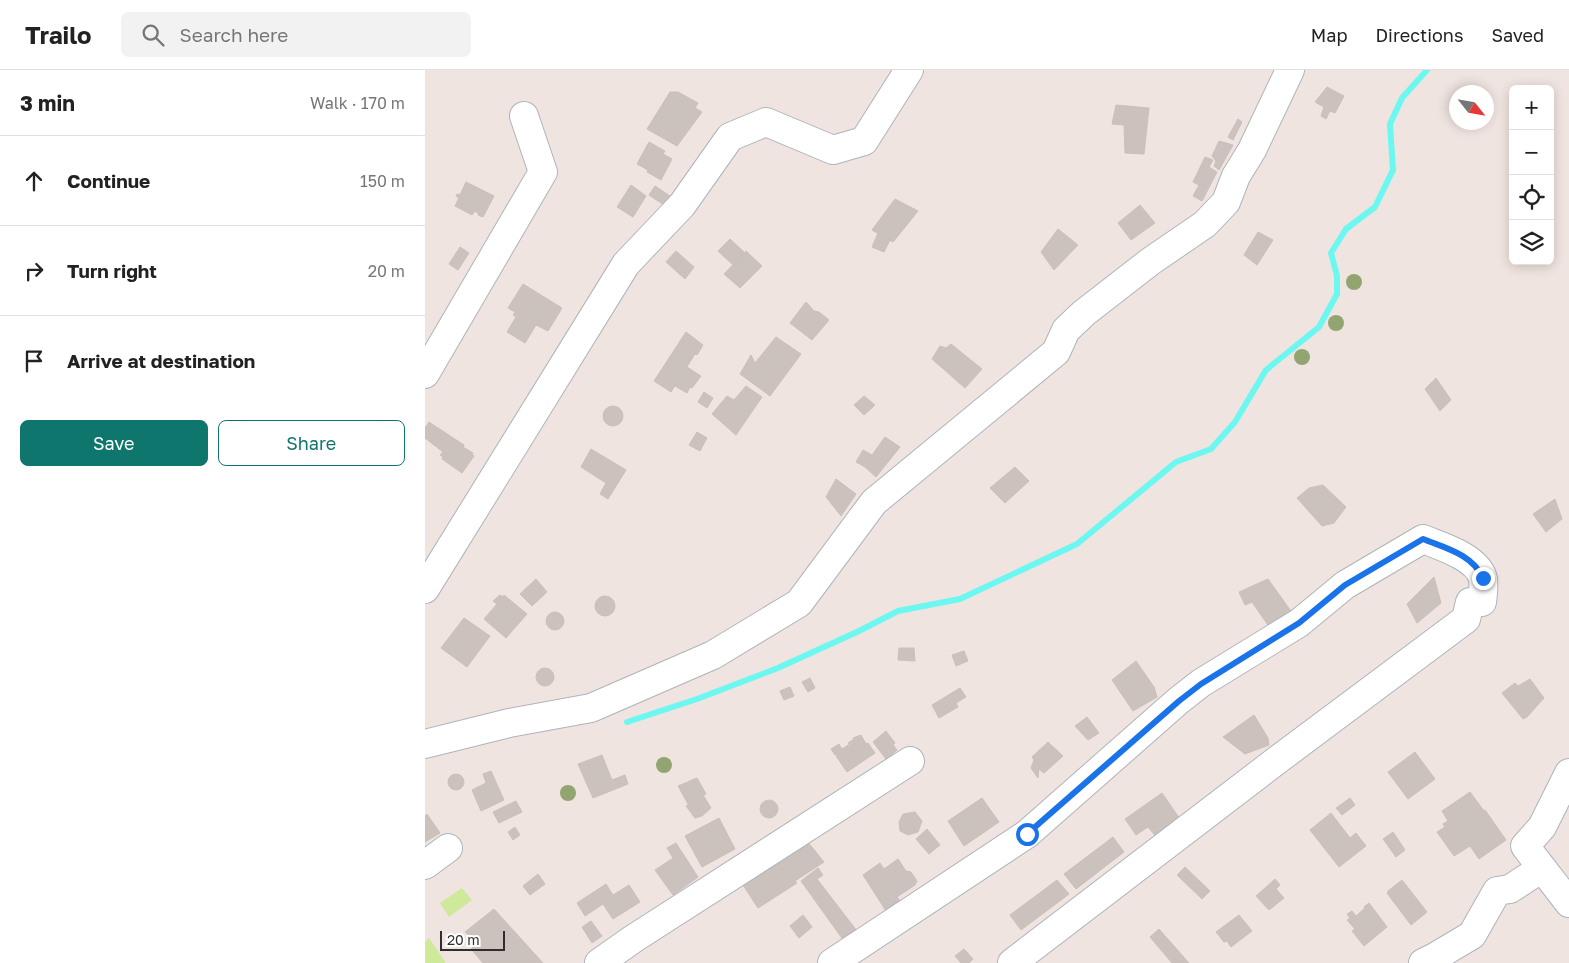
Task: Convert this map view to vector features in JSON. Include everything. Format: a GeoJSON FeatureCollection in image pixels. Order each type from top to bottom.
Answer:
{"type":"FeatureCollection","features":[{"type":"Feature","properties":{"kind":"street"},"geometry":{"type":"LineString","coordinates":[[425,589],[625,264],[681,206],[730,137],[765,122],[833,150],[864,141],[909,70]]}},
{"type":"Feature","properties":{"kind":"street"},"geometry":{"type":"LineString","coordinates":[[425,744],[509,723],[591,708],[713,655],[799,603],[874,502],[1056,352],[1066,330],[1083,312],[1151,261],[1205,224],[1226,202],[1236,176],[1252,150],[1290,70]]}},
{"type":"Feature","properties":{"kind":"street"},"geometry":{"type":"LineString","coordinates":[[425,374],[543,172],[525,116]]}},
{"type":"Feature","properties":{"kind":"street"},"geometry":{"type":"LineString","coordinates":[[832,963],[1027,834],[1186,695],[1299,623],[1345,585],[1423,539],[1461,554],[1480,572],[1483,578],[1482,602],[1470,602],[1466,619],[1276,761],[1012,963]]}},
{"type":"Feature","properties":{"kind":"street"},"geometry":{"type":"LineString","coordinates":[[599,963],[633,939],[910,761]]}},
{"type":"Feature","properties":{"kind":"street"},"geometry":{"type":"LineString","coordinates":[[1569,773],[1542,826],[1525,846],[1569,903]]}},
{"type":"Feature","properties":{"kind":"street"},"geometry":{"type":"LineString","coordinates":[[425,865],[448,848]]}},
{"type":"Feature","properties":{"kind":"street"},"geometry":{"type":"LineString","coordinates":[[1423,963],[1472,935],[1497,890],[1510,889],[1542,868]]}},
{"type":"Feature","properties":{"kind":"green space"},"geometry":{"type":"Polygon","coordinates":[[[462,888],[472,900],[449,917],[440,903],[462,888]]]}},
{"type":"Feature","properties":{"kind":"green space"},"geometry":{"type":"Polygon","coordinates":[[[429,938],[446,963],[425,963],[425,942],[429,938]]]}},
{"type":"Feature","properties":{"kind":"building"},"geometry":{"type":"Polygon","coordinates":[[[1327,87],[1344,96],[1335,113],[1330,111],[1326,119],[1321,116],[1324,107],[1315,102],[1327,87]]]}},
{"type":"Feature","properties":{"kind":"building"},"geometry":{"type":"Polygon","coordinates":[[[670,92],[678,92],[698,103],[695,108],[702,112],[677,146],[647,129],[670,92]]]}},
{"type":"Feature","properties":{"kind":"building"},"geometry":{"type":"Polygon","coordinates":[[[1116,105],[1149,108],[1144,154],[1125,153],[1124,125],[1112,124],[1116,105]]]}},
{"type":"Feature","properties":{"kind":"building"},"geometry":{"type":"Polygon","coordinates":[[[1238,119],[1242,122],[1233,140],[1228,137],[1238,119]]]}},
{"type":"Feature","properties":{"kind":"building"},"geometry":{"type":"Polygon","coordinates":[[[1219,141],[1233,145],[1219,170],[1214,166],[1216,161],[1212,156],[1219,141]]]}},
{"type":"Feature","properties":{"kind":"building"},"geometry":{"type":"Polygon","coordinates":[[[649,142],[665,151],[663,154],[672,159],[661,180],[637,164],[649,142]]]}},
{"type":"Feature","properties":{"kind":"building"},"geometry":{"type":"Polygon","coordinates":[[[1205,157],[1213,160],[1209,167],[1217,172],[1202,201],[1193,196],[1199,185],[1193,182],[1205,157]]]}},
{"type":"Feature","properties":{"kind":"building"},"geometry":{"type":"Polygon","coordinates":[[[466,182],[494,196],[483,217],[475,211],[472,215],[455,206],[459,198],[456,196],[457,194],[460,195],[466,182]]]}},
{"type":"Feature","properties":{"kind":"building"},"geometry":{"type":"Polygon","coordinates":[[[631,185],[646,196],[633,217],[617,207],[631,185]]]}},
{"type":"Feature","properties":{"kind":"building"},"geometry":{"type":"Polygon","coordinates":[[[655,186],[673,198],[667,207],[649,195],[655,186]]]}},
{"type":"Feature","properties":{"kind":"building"},"geometry":{"type":"Polygon","coordinates":[[[895,199],[918,211],[893,242],[872,230],[895,199]]]}},
{"type":"Feature","properties":{"kind":"building"},"geometry":{"type":"Polygon","coordinates":[[[1140,205],[1155,223],[1131,240],[1118,223],[1140,205]]]}},
{"type":"Feature","properties":{"kind":"building"},"geometry":{"type":"Polygon","coordinates":[[[1058,229],[1078,245],[1054,270],[1041,252],[1058,229]]]}},
{"type":"Feature","properties":{"kind":"building"},"geometry":{"type":"Polygon","coordinates":[[[1258,232],[1273,240],[1257,265],[1244,255],[1258,232]]]}},
{"type":"Feature","properties":{"kind":"building"},"geometry":{"type":"Polygon","coordinates":[[[878,233],[890,240],[884,252],[872,247],[878,233]]]}},
{"type":"Feature","properties":{"kind":"building"},"geometry":{"type":"Polygon","coordinates":[[[730,239],[745,253],[733,265],[718,251],[730,239]]]}},
{"type":"Feature","properties":{"kind":"building"},"geometry":{"type":"Polygon","coordinates":[[[460,247],[469,253],[458,270],[449,264],[460,247]]]}},
{"type":"Feature","properties":{"kind":"building"},"geometry":{"type":"Polygon","coordinates":[[[676,251],[694,267],[685,279],[666,262],[676,251]]]}},
{"type":"Feature","properties":{"kind":"building"},"geometry":{"type":"Polygon","coordinates":[[[746,251],[762,266],[740,288],[724,274],[746,251]]]}},
{"type":"Feature","properties":{"kind":"building"},"geometry":{"type":"Polygon","coordinates":[[[523,284],[562,308],[548,331],[536,325],[525,343],[507,332],[516,317],[513,315],[515,312],[508,308],[523,284]]]}},
{"type":"Feature","properties":{"kind":"building"},"geometry":{"type":"Polygon","coordinates":[[[806,302],[814,311],[819,312],[829,320],[812,340],[790,323],[806,302]]]}},
{"type":"Feature","properties":{"kind":"building"},"geometry":{"type":"Polygon","coordinates":[[[686,332],[703,345],[697,355],[695,354],[671,392],[654,381],[686,332]]]}},
{"type":"Feature","properties":{"kind":"building"},"geometry":{"type":"Polygon","coordinates":[[[776,337],[801,354],[770,396],[740,374],[751,355],[755,363],[776,337]]]}},
{"type":"Feature","properties":{"kind":"building"},"geometry":{"type":"Polygon","coordinates":[[[951,344],[982,369],[965,388],[932,359],[940,346],[946,348],[951,344]]]}},
{"type":"Feature","properties":{"kind":"building"},"geometry":{"type":"Polygon","coordinates":[[[687,367],[701,376],[687,393],[675,386],[687,367]]]}},
{"type":"Feature","properties":{"kind":"building"},"geometry":{"type":"Polygon","coordinates":[[[1436,378],[1451,400],[1440,411],[1425,389],[1436,378]]]}},
{"type":"Feature","properties":{"kind":"building"},"geometry":{"type":"Polygon","coordinates":[[[746,386],[762,397],[736,435],[712,414],[727,396],[734,400],[746,386]]]}},
{"type":"Feature","properties":{"kind":"building"},"geometry":{"type":"Polygon","coordinates":[[[704,392],[713,398],[707,408],[698,402],[704,392]]]}},
{"type":"Feature","properties":{"kind":"building"},"geometry":{"type":"Polygon","coordinates":[[[864,396],[875,405],[864,415],[854,405],[864,396]]]}},
{"type":"Feature","properties":{"kind":"building"},"geometry":{"type":"Polygon","coordinates":[[[613,406],[620,409],[623,416],[620,423],[613,426],[606,423],[603,416],[606,409],[613,406]]]}},
{"type":"Feature","properties":{"kind":"building"},"geometry":{"type":"Polygon","coordinates":[[[429,422],[473,453],[472,455],[474,456],[462,473],[442,459],[443,457],[440,455],[443,452],[425,438],[425,428],[429,422]]]}},
{"type":"Feature","properties":{"kind":"building"},"geometry":{"type":"Polygon","coordinates":[[[697,432],[707,438],[700,451],[689,445],[697,432]]]}},
{"type":"Feature","properties":{"kind":"building"},"geometry":{"type":"Polygon","coordinates":[[[885,437],[900,447],[876,477],[856,462],[863,450],[872,455],[885,437]]]}},
{"type":"Feature","properties":{"kind":"building"},"geometry":{"type":"Polygon","coordinates":[[[591,449],[626,470],[608,499],[600,494],[606,483],[581,467],[591,449]]]}},
{"type":"Feature","properties":{"kind":"building"},"geometry":{"type":"Polygon","coordinates":[[[1015,467],[1029,481],[1005,503],[990,488],[1015,467]]]}},
{"type":"Feature","properties":{"kind":"building"},"geometry":{"type":"Polygon","coordinates":[[[836,479],[856,494],[841,516],[826,497],[836,479]]]}},
{"type":"Feature","properties":{"kind":"building"},"geometry":{"type":"Polygon","coordinates":[[[1323,485],[1346,507],[1334,523],[1322,526],[1297,498],[1309,488],[1323,485]]]}},
{"type":"Feature","properties":{"kind":"building"},"geometry":{"type":"Polygon","coordinates":[[[1555,499],[1562,519],[1546,532],[1533,514],[1555,499]]]}},
{"type":"Feature","properties":{"kind":"building"},"geometry":{"type":"Polygon","coordinates":[[[1434,577],[1441,603],[1417,623],[1407,604],[1434,577]]]}},
{"type":"Feature","properties":{"kind":"building"},"geometry":{"type":"Polygon","coordinates":[[[536,579],[547,592],[532,606],[520,594],[536,579]]]}},
{"type":"Feature","properties":{"kind":"building"},"geometry":{"type":"Polygon","coordinates":[[[1268,579],[1293,614],[1270,628],[1252,602],[1245,605],[1239,592],[1268,579]]]}},
{"type":"Feature","properties":{"kind":"building"},"geometry":{"type":"Polygon","coordinates":[[[500,595],[503,597],[504,595],[527,614],[506,638],[484,619],[497,604],[493,601],[500,595]]]}},
{"type":"Feature","properties":{"kind":"building"},"geometry":{"type":"Polygon","coordinates":[[[605,596],[612,599],[615,606],[612,613],[605,616],[598,613],[595,606],[598,599],[605,596]]]}},
{"type":"Feature","properties":{"kind":"building"},"geometry":{"type":"Polygon","coordinates":[[[551,612],[559,612],[564,617],[562,628],[551,630],[546,625],[546,617],[551,612]]]}},
{"type":"Feature","properties":{"kind":"building"},"geometry":{"type":"Polygon","coordinates":[[[464,618],[490,636],[467,667],[441,648],[464,618]]]}},
{"type":"Feature","properties":{"kind":"building"},"geometry":{"type":"Polygon","coordinates":[[[899,648],[914,648],[915,661],[898,660],[899,648]]]}},
{"type":"Feature","properties":{"kind":"building"},"geometry":{"type":"Polygon","coordinates":[[[964,651],[968,661],[956,666],[952,655],[964,651]]]}},
{"type":"Feature","properties":{"kind":"building"},"geometry":{"type":"Polygon","coordinates":[[[1136,661],[1154,687],[1157,697],[1133,711],[1112,680],[1136,661]]]}},
{"type":"Feature","properties":{"kind":"building"},"geometry":{"type":"Polygon","coordinates":[[[545,668],[553,673],[554,677],[549,685],[545,686],[537,681],[536,677],[541,669],[545,668]]]}},
{"type":"Feature","properties":{"kind":"building"},"geometry":{"type":"Polygon","coordinates":[[[810,678],[815,688],[808,692],[802,682],[810,678]]]}},
{"type":"Feature","properties":{"kind":"building"},"geometry":{"type":"Polygon","coordinates":[[[1530,679],[1544,698],[1523,719],[1502,693],[1515,683],[1518,686],[1530,679]]]}},
{"type":"Feature","properties":{"kind":"building"},"geometry":{"type":"Polygon","coordinates":[[[790,687],[794,696],[784,700],[780,691],[790,687]]]}},
{"type":"Feature","properties":{"kind":"building"},"geometry":{"type":"Polygon","coordinates":[[[960,688],[966,697],[956,703],[958,707],[939,718],[932,705],[960,688]]]}},
{"type":"Feature","properties":{"kind":"building"},"geometry":{"type":"Polygon","coordinates":[[[1254,715],[1268,738],[1269,745],[1245,754],[1223,737],[1254,715]]]}},
{"type":"Feature","properties":{"kind":"building"},"geometry":{"type":"Polygon","coordinates":[[[1087,717],[1099,733],[1088,740],[1075,726],[1087,717]]]}},
{"type":"Feature","properties":{"kind":"building"},"geometry":{"type":"Polygon","coordinates":[[[886,731],[895,743],[893,745],[897,750],[886,759],[873,742],[886,731]]]}},
{"type":"Feature","properties":{"kind":"building"},"geometry":{"type":"Polygon","coordinates":[[[861,735],[866,744],[868,743],[875,753],[847,772],[836,756],[838,755],[835,755],[831,749],[839,744],[842,749],[848,745],[849,747],[848,743],[853,738],[861,735]]]}},
{"type":"Feature","properties":{"kind":"building"},"geometry":{"type":"Polygon","coordinates":[[[1048,742],[1063,756],[1044,773],[1039,769],[1038,778],[1031,768],[1034,760],[1032,757],[1048,742]]]}},
{"type":"Feature","properties":{"kind":"building"},"geometry":{"type":"Polygon","coordinates":[[[1415,752],[1435,779],[1408,799],[1388,772],[1415,752]]]}},
{"type":"Feature","properties":{"kind":"building"},"geometry":{"type":"Polygon","coordinates":[[[602,755],[612,780],[625,775],[628,784],[593,798],[578,764],[602,755]]]}},
{"type":"Feature","properties":{"kind":"building"},"geometry":{"type":"Polygon","coordinates":[[[491,771],[504,800],[481,811],[472,790],[486,783],[483,774],[491,771]]]}},
{"type":"Feature","properties":{"kind":"building"},"geometry":{"type":"Polygon","coordinates":[[[456,774],[462,776],[464,782],[462,788],[456,790],[450,788],[448,782],[450,776],[456,774]]]}},
{"type":"Feature","properties":{"kind":"building"},"geometry":{"type":"Polygon","coordinates":[[[697,778],[706,794],[688,804],[678,786],[697,778]]]}},
{"type":"Feature","properties":{"kind":"building"},"geometry":{"type":"Polygon","coordinates":[[[1470,792],[1506,840],[1479,859],[1470,846],[1454,856],[1437,832],[1445,827],[1443,824],[1448,821],[1442,811],[1470,792]]]}},
{"type":"Feature","properties":{"kind":"building"},"geometry":{"type":"Polygon","coordinates":[[[1162,793],[1182,822],[1159,840],[1148,827],[1136,835],[1125,819],[1162,793]]]}},
{"type":"Feature","properties":{"kind":"building"},"geometry":{"type":"Polygon","coordinates":[[[703,795],[711,808],[702,816],[695,818],[686,806],[703,795]]]}},
{"type":"Feature","properties":{"kind":"building"},"geometry":{"type":"Polygon","coordinates":[[[982,798],[999,822],[964,846],[948,821],[982,798]]]}},
{"type":"Feature","properties":{"kind":"building"},"geometry":{"type":"Polygon","coordinates":[[[1350,798],[1355,805],[1342,815],[1336,808],[1350,798]]]}},
{"type":"Feature","properties":{"kind":"building"},"geometry":{"type":"Polygon","coordinates":[[[769,800],[775,803],[778,809],[775,815],[769,818],[763,815],[760,809],[763,803],[769,800]]]}},
{"type":"Feature","properties":{"kind":"building"},"geometry":{"type":"Polygon","coordinates":[[[516,801],[522,812],[499,823],[493,812],[516,801]]]}},
{"type":"Feature","properties":{"kind":"building"},"geometry":{"type":"Polygon","coordinates":[[[915,812],[922,821],[918,832],[908,835],[900,831],[899,822],[903,814],[915,812]]]}},
{"type":"Feature","properties":{"kind":"building"},"geometry":{"type":"Polygon","coordinates":[[[1331,813],[1350,838],[1356,833],[1366,846],[1339,867],[1310,830],[1331,813]]]}},
{"type":"Feature","properties":{"kind":"building"},"geometry":{"type":"Polygon","coordinates":[[[427,814],[440,833],[425,842],[425,816],[427,814]]]}},
{"type":"Feature","properties":{"kind":"building"},"geometry":{"type":"Polygon","coordinates":[[[719,818],[735,849],[702,867],[685,836],[719,818]]]}},
{"type":"Feature","properties":{"kind":"building"},"geometry":{"type":"Polygon","coordinates":[[[515,827],[520,835],[513,840],[508,832],[515,827]]]}},
{"type":"Feature","properties":{"kind":"building"},"geometry":{"type":"Polygon","coordinates":[[[927,829],[940,845],[929,854],[916,839],[927,829]]]}},
{"type":"Feature","properties":{"kind":"building"},"geometry":{"type":"Polygon","coordinates":[[[1393,832],[1405,850],[1396,857],[1383,839],[1393,832]]]}},
{"type":"Feature","properties":{"kind":"building"},"geometry":{"type":"Polygon","coordinates":[[[1113,837],[1124,852],[1076,889],[1064,874],[1113,837]]]}},
{"type":"Feature","properties":{"kind":"building"},"geometry":{"type":"Polygon","coordinates":[[[807,841],[824,862],[795,881],[797,883],[758,908],[743,885],[807,841]]]}},
{"type":"Feature","properties":{"kind":"building"},"geometry":{"type":"Polygon","coordinates":[[[676,843],[698,877],[673,895],[655,870],[673,858],[667,848],[676,843]]]}},
{"type":"Feature","properties":{"kind":"building"},"geometry":{"type":"Polygon","coordinates":[[[898,859],[906,871],[911,872],[917,881],[915,885],[897,897],[902,904],[888,914],[863,875],[880,863],[884,869],[898,859]]]}},
{"type":"Feature","properties":{"kind":"building"},"geometry":{"type":"Polygon","coordinates":[[[1185,867],[1210,891],[1202,899],[1177,875],[1185,867]]]}},
{"type":"Feature","properties":{"kind":"building"},"geometry":{"type":"Polygon","coordinates":[[[818,868],[823,875],[817,879],[857,931],[844,941],[801,881],[818,868]]]}},
{"type":"Feature","properties":{"kind":"building"},"geometry":{"type":"Polygon","coordinates":[[[538,874],[545,884],[530,895],[523,886],[538,874]]]}},
{"type":"Feature","properties":{"kind":"building"},"geometry":{"type":"Polygon","coordinates":[[[1275,879],[1280,885],[1276,889],[1284,898],[1269,910],[1256,896],[1275,879]]]}},
{"type":"Feature","properties":{"kind":"building"},"geometry":{"type":"Polygon","coordinates":[[[1057,880],[1069,894],[1021,930],[1010,915],[1057,880]]]}},
{"type":"Feature","properties":{"kind":"building"},"geometry":{"type":"Polygon","coordinates":[[[1402,880],[1427,912],[1411,925],[1387,893],[1402,880]]]}},
{"type":"Feature","properties":{"kind":"building"},"geometry":{"type":"Polygon","coordinates":[[[606,884],[613,895],[629,885],[640,902],[613,919],[603,904],[585,916],[577,903],[606,884]]]}},
{"type":"Feature","properties":{"kind":"building"},"geometry":{"type":"Polygon","coordinates":[[[1369,903],[1387,927],[1364,946],[1352,931],[1355,929],[1347,920],[1350,918],[1347,914],[1352,911],[1356,916],[1369,903]]]}},
{"type":"Feature","properties":{"kind":"building"},"geometry":{"type":"Polygon","coordinates":[[[494,909],[543,963],[483,963],[471,949],[477,943],[465,932],[494,909]]]}},
{"type":"Feature","properties":{"kind":"building"},"geometry":{"type":"Polygon","coordinates":[[[803,915],[812,927],[799,938],[790,926],[803,915]]]}},
{"type":"Feature","properties":{"kind":"building"},"geometry":{"type":"Polygon","coordinates":[[[1239,915],[1252,931],[1231,947],[1216,932],[1239,915]]]}},
{"type":"Feature","properties":{"kind":"building"},"geometry":{"type":"Polygon","coordinates":[[[591,921],[602,936],[592,943],[582,927],[591,921]]]}},
{"type":"Feature","properties":{"kind":"building"},"geometry":{"type":"Polygon","coordinates":[[[1159,929],[1189,963],[1172,963],[1150,937],[1159,929]]]}},
{"type":"Feature","properties":{"kind":"building"},"geometry":{"type":"Polygon","coordinates":[[[964,949],[973,959],[969,963],[961,963],[955,956],[964,949]]]}},
{"type":"Feature","properties":{"kind":"waterway"},"geometry":{"type":"LineString","coordinates":[[627,722],[697,699],[778,668],[898,611],[960,599],[1077,544],[1176,462],[1211,449],[1235,422],[1266,370],[1319,327],[1337,294],[1337,276],[1331,253],[1346,229],[1375,207],[1393,170],[1390,124],[1402,98],[1427,70]]}},
{"type":"Feature","properties":{"kind":"route"},"geometry":{"type":"LineString","coordinates":[[1027,834],[1201,684],[1299,623],[1345,585],[1423,539],[1461,554],[1470,561],[1483,578]]}}]}
